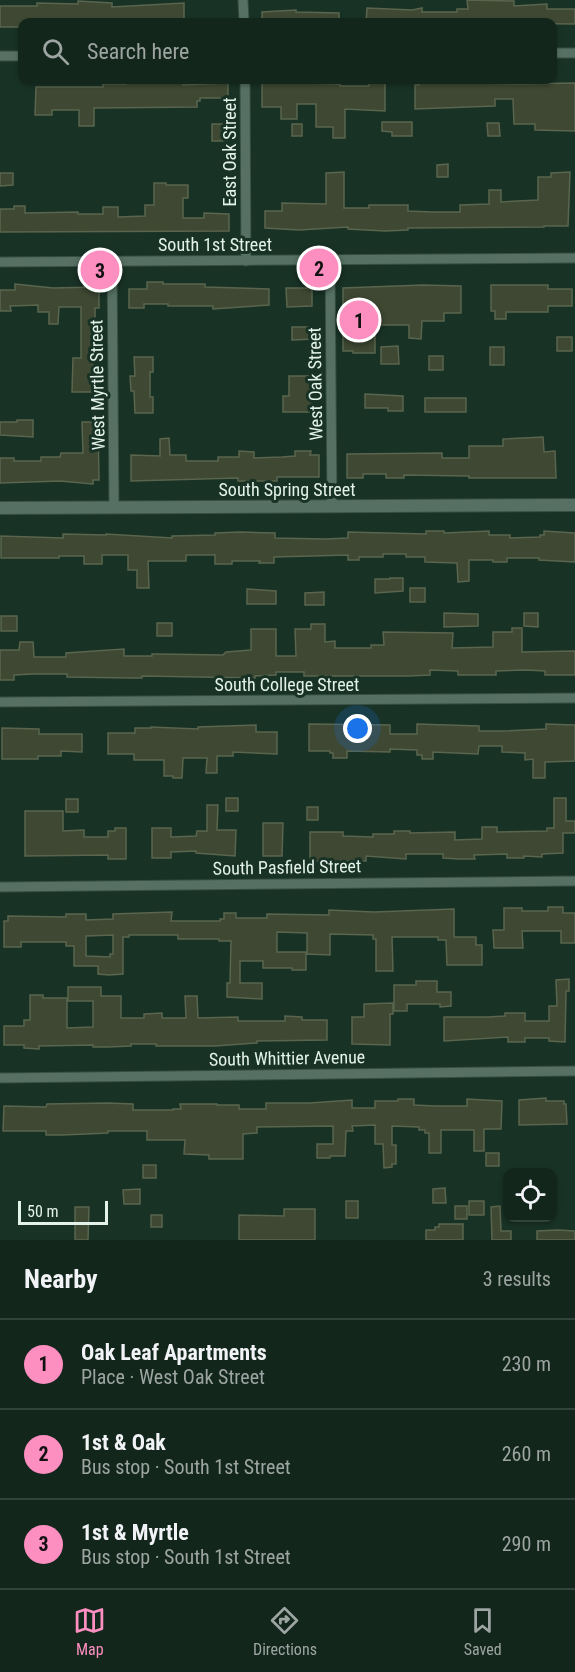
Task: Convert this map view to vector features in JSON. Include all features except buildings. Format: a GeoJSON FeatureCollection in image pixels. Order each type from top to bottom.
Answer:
{"type":"FeatureCollection","features":[{"type":"Feature","properties":{"kind":"street"},"geometry":{"type":"LineString","coordinates":[[243,0],[244,18]]}},
{"type":"Feature","properties":{"kind":"street"},"geometry":{"type":"LineString","coordinates":[[557,53],[575,53]]}},
{"type":"Feature","properties":{"kind":"street"},"geometry":{"type":"LineString","coordinates":[[0,56],[18,56]]}},
{"type":"Feature","properties":{"kind":"street","name":"East Oak Street"},"geometry":{"type":"LineString","coordinates":[[245,84],[246,261]]}},
{"type":"Feature","properties":{"kind":"street","name":"South 1st Street"},"geometry":{"type":"LineString","coordinates":[[0,262],[575,258]]}},
{"type":"Feature","properties":{"kind":"street","name":"West Oak Street"},"geometry":{"type":"LineString","coordinates":[[330,260],[333,507]]}},
{"type":"Feature","properties":{"kind":"street","name":"West Myrtle Street"},"geometry":{"type":"LineString","coordinates":[[112,261],[114,508]]}},
{"type":"Feature","properties":{"kind":"street","name":"South Spring Street"},"geometry":{"type":"LineString","coordinates":[[0,508],[575,505]]}},
{"type":"Feature","properties":{"kind":"street","name":"South College Street"},"geometry":{"type":"LineString","coordinates":[[0,702],[575,698]]}},
{"type":"Feature","properties":{"kind":"street","name":"South Pasfield Street"},"geometry":{"type":"LineString","coordinates":[[0,887],[575,881]]}},
{"type":"Feature","properties":{"kind":"street","name":"South Whittier Avenue"},"geometry":{"type":"LineString","coordinates":[[0,1078],[575,1071]]}},
{"type":"Feature","properties":{"kind":"place","name":"1st & Oak"},"geometry":{"type":"Point","coordinates":[319,268]}},
{"type":"Feature","properties":{"kind":"place","name":"1st & Myrtle"},"geometry":{"type":"Point","coordinates":[100,270]}},
{"type":"Feature","properties":{"kind":"place","name":"Oak Leaf Apartments"},"geometry":{"type":"Point","coordinates":[359,320]}}]}
